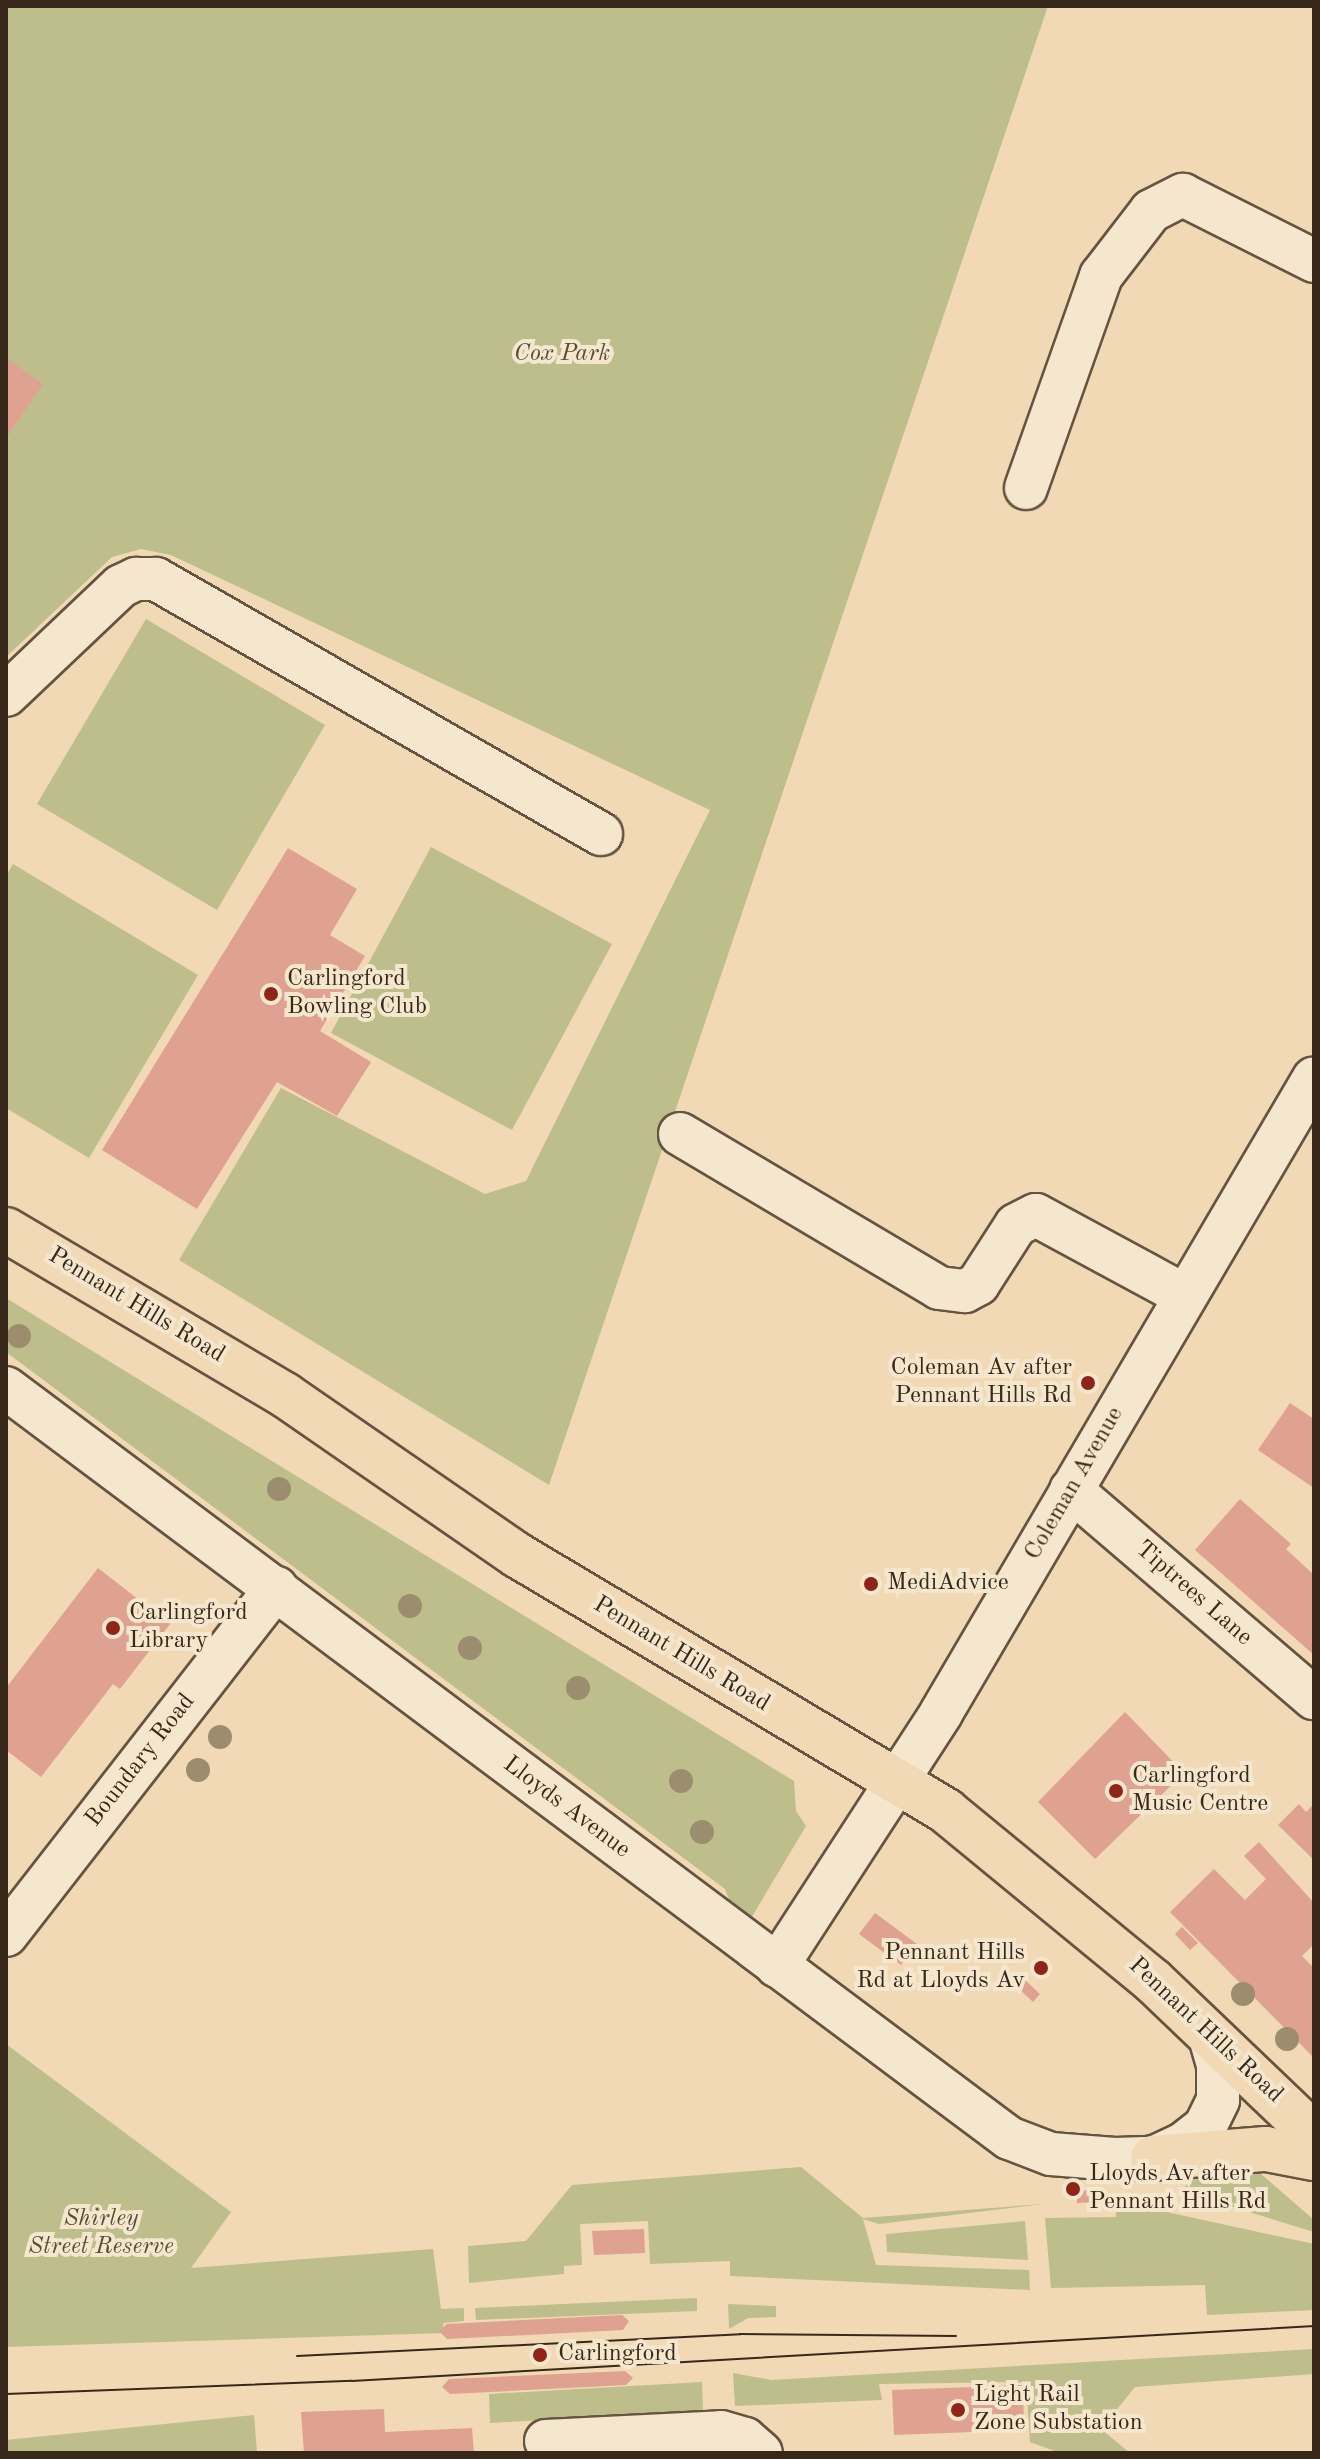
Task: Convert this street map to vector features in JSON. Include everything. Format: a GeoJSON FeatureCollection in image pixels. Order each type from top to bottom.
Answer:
{"type":"FeatureCollection","features":[{"type":"Feature","properties":{"kind":"highway","name":"Pennant Hills Road"},"geometry":{"type":"LineString","coordinates":[[6,1230],[285,1395],[517,1555],[946,1811],[1040,1884],[1209,2033],[1314,2135]]}},
{"type":"Feature","properties":{"kind":"highway"},"geometry":{"type":"LineString","coordinates":[[1153,2158],[1266,2149],[1314,2158]]}},
{"type":"Feature","properties":{"kind":"street"},"geometry":{"type":"LineString","coordinates":[[1026,488],[1101,276],[1151,211],[1183,195],[1314,261]]}},
{"type":"Feature","properties":{"kind":"street"},"geometry":{"type":"LineString","coordinates":[[6,695],[121,586],[156,579],[601,834]]}},
{"type":"Feature","properties":{"kind":"street","name":"Coleman Avenue"},"geometry":{"type":"LineString","coordinates":[[777,1966],[897,1781],[1314,1078]]}},
{"type":"Feature","properties":{"kind":"street"},"geometry":{"type":"LineString","coordinates":[[680,1134],[939,1288],[965,1291],[978,1284],[1016,1225],[1036,1215],[1186,1296]]}},
{"type":"Feature","properties":{"kind":"street","name":"Lloyds Avenue"},"geometry":{"type":"LineString","coordinates":[[6,1388],[1009,2138],[1082,2158],[1153,2158]]}},
{"type":"Feature","properties":{"kind":"street","name":"Tiptrees Lane"},"geometry":{"type":"LineString","coordinates":[[1071,1490],[1314,1698]]}},
{"type":"Feature","properties":{"kind":"street","name":"Boundary Road"},"geometry":{"type":"LineString","coordinates":[[6,1935],[276,1588]]}},
{"type":"Feature","properties":{"kind":"street"},"geometry":{"type":"LineString","coordinates":[[1153,2158],[1195,2136],[1213,2115],[1219,2082],[1209,2033]]}},
{"type":"Feature","properties":{"kind":"street"},"geometry":{"type":"LineString","coordinates":[[546,2441],[721,2432],[745,2439],[761,2453]]}},
{"type":"Feature","properties":{"kind":"green space","name":"Cox Park"},"geometry":{"type":"Polygon","coordinates":[[[6,6],[1048,6],[549,1485],[179,1260],[281,1088],[485,1194],[526,1181],[710,810],[171,555],[141,549],[112,557],[6,657],[6,6]]]}},
{"type":"Feature","properties":{"kind":"green space"},"geometry":{"type":"Polygon","coordinates":[[[146,619],[325,725],[217,910],[37,804],[146,619]]]}},
{"type":"Feature","properties":{"kind":"green space"},"geometry":{"type":"Polygon","coordinates":[[[431,847],[612,944],[512,1130],[331,1033],[431,847]]]}},
{"type":"Feature","properties":{"kind":"green space"},"geometry":{"type":"Polygon","coordinates":[[[13,864],[198,975],[89,1158],[6,1108],[6,876],[13,864]]]}},
{"type":"Feature","properties":{"kind":"green space"},"geometry":{"type":"Polygon","coordinates":[[[6,1298],[794,1781],[796,1811],[806,1826],[747,1925],[735,1914],[725,1889],[6,1352],[6,1298]]]}},
{"type":"Feature","properties":{"kind":"green space","name":"Shirley Street Reserve"},"geometry":{"type":"Polygon","coordinates":[[[6,2044],[231,2212],[191,2268],[433,2249],[441,2309],[464,2308],[464,2321],[443,2323],[444,2333],[6,2347],[6,2044]]]}},
{"type":"Feature","properties":{"kind":"green space"},"geometry":{"type":"Polygon","coordinates":[[[801,2167],[863,2218],[1042,2204],[879,2224],[863,2219],[876,2265],[1029,2270],[1030,2290],[730,2276],[730,2261],[650,2264],[648,2221],[580,2224],[582,2265],[564,2266],[564,2274],[469,2283],[468,2246],[526,2241],[572,2185],[801,2167]]]}},
{"type":"Feature","properties":{"kind":"green space"},"geometry":{"type":"Polygon","coordinates":[[[1254,2168],[1314,2220],[1314,2232],[1181,2191],[1193,2178],[1254,2168]]]}},
{"type":"Feature","properties":{"kind":"green space"},"geometry":{"type":"Polygon","coordinates":[[[1116,2201],[1314,2244],[1314,2310],[1207,2315],[1205,2285],[1051,2288],[1045,2218],[1116,2217],[1116,2201]]]}},
{"type":"Feature","properties":{"kind":"green space"},"geometry":{"type":"Polygon","coordinates":[[[1025,2221],[1028,2260],[887,2252],[886,2234],[1025,2221]]]}},
{"type":"Feature","properties":{"kind":"green space"},"geometry":{"type":"Polygon","coordinates":[[[697,2298],[697,2311],[476,2320],[475,2308],[697,2298]]]}},
{"type":"Feature","properties":{"kind":"green space"},"geometry":{"type":"Polygon","coordinates":[[[728,2304],[776,2306],[776,2317],[748,2318],[729,2329],[728,2304]]]}},
{"type":"Feature","properties":{"kind":"green space"},"geometry":{"type":"Polygon","coordinates":[[[1314,2349],[1314,2374],[1135,2387],[1101,2429],[1130,2453],[1060,2453],[1030,2442],[1026,2382],[879,2384],[882,2400],[735,2406],[733,2373],[771,2380],[1314,2349]]]}},
{"type":"Feature","properties":{"kind":"green space"},"geometry":{"type":"Polygon","coordinates":[[[702,2382],[703,2411],[490,2423],[489,2394],[702,2382]]]}},
{"type":"Feature","properties":{"kind":"green space"},"geometry":{"type":"Polygon","coordinates":[[[254,2415],[257,2453],[6,2453],[6,2440],[254,2415]]]}},
{"type":"Feature","properties":{"kind":"building"},"geometry":{"type":"Polygon","coordinates":[[[6,358],[43,384],[6,438],[6,358]]]}},
{"type":"Feature","properties":{"kind":"building","name":"Carlingford Bowling Club"},"geometry":{"type":"Polygon","coordinates":[[[288,848],[357,889],[330,935],[365,956],[320,1031],[371,1062],[337,1116],[277,1082],[197,1209],[102,1150],[288,848]]]}},
{"type":"Feature","properties":{"kind":"building"},"geometry":{"type":"Polygon","coordinates":[[[1290,1403],[1314,1419],[1314,1488],[1258,1450],[1290,1403]]]}},
{"type":"Feature","properties":{"kind":"building"},"geometry":{"type":"Polygon","coordinates":[[[1240,1499],[1291,1544],[1286,1549],[1314,1575],[1314,1655],[1195,1550],[1240,1499]]]}},
{"type":"Feature","properties":{"kind":"building"},"geometry":{"type":"Polygon","coordinates":[[[98,1568],[170,1624],[120,1689],[113,1684],[41,1777],[6,1750],[6,1688],[98,1568]]]}},
{"type":"Feature","properties":{"kind":"building"},"geometry":{"type":"Polygon","coordinates":[[[1125,1712],[1184,1773],[1095,1859],[1038,1802],[1125,1712]]]}},
{"type":"Feature","properties":{"kind":"building"},"geometry":{"type":"Polygon","coordinates":[[[1299,1804],[1306,1812],[1314,1804],[1314,1860],[1278,1825],[1299,1804]]]}},
{"type":"Feature","properties":{"kind":"building"},"geometry":{"type":"Polygon","coordinates":[[[1259,1842],[1314,1903],[1314,1944],[1302,1956],[1314,1968],[1314,2058],[1170,1912],[1214,1869],[1245,1900],[1266,1879],[1244,1856],[1259,1842]]]}},
{"type":"Feature","properties":{"kind":"building"},"geometry":{"type":"Polygon","coordinates":[[[875,1913],[917,1944],[901,1965],[859,1934],[875,1913]]]}},
{"type":"Feature","properties":{"kind":"building"},"geometry":{"type":"Polygon","coordinates":[[[1182,1927],[1198,1943],[1190,1950],[1175,1934],[1182,1927]]]}},
{"type":"Feature","properties":{"kind":"building"},"geometry":{"type":"Polygon","coordinates":[[[1024,1979],[1040,1994],[1033,2002],[1017,1987],[1024,1979]]]}},
{"type":"Feature","properties":{"kind":"building"},"geometry":{"type":"Polygon","coordinates":[[[1098,2190],[1098,2202],[1077,2203],[1076,2191],[1098,2190]]]}},
{"type":"Feature","properties":{"kind":"building"},"geometry":{"type":"Polygon","coordinates":[[[644,2229],[645,2253],[594,2255],[592,2231],[644,2229]]]}},
{"type":"Feature","properties":{"kind":"building"},"geometry":{"type":"Polygon","coordinates":[[[622,2315],[629,2321],[623,2330],[447,2339],[439,2331],[447,2324],[622,2315]]]}},
{"type":"Feature","properties":{"kind":"building"},"geometry":{"type":"Polygon","coordinates":[[[625,2371],[633,2378],[626,2385],[450,2394],[442,2387],[449,2379],[625,2371]]]}},
{"type":"Feature","properties":{"kind":"building","name":"Light Rail Zone Substation"},"geometry":{"type":"Polygon","coordinates":[[[1023,2385],[1024,2430],[894,2435],[892,2390],[1023,2385]]]}},
{"type":"Feature","properties":{"kind":"building"},"geometry":{"type":"Polygon","coordinates":[[[384,2409],[385,2432],[472,2428],[474,2453],[304,2453],[301,2412],[384,2409]]]}},
{"type":"Feature","properties":{"kind":"tram line"},"geometry":{"type":"LineString","coordinates":[[6,2394],[352,2381],[1314,2326]]}},
{"type":"Feature","properties":{"kind":"tram line"},"geometry":{"type":"LineString","coordinates":[[297,2356],[740,2334],[956,2336]]}},
{"type":"Feature","properties":{"kind":"place","name":"Carlingford Bowling Club"},"geometry":{"type":"Point","coordinates":[271,994]}},
{"type":"Feature","properties":{"kind":"place","name":"Coleman Av after Pennant Hills Rd"},"geometry":{"type":"Point","coordinates":[1088,1383]}},
{"type":"Feature","properties":{"kind":"place","name":"MediAdvice"},"geometry":{"type":"Point","coordinates":[871,1584]}},
{"type":"Feature","properties":{"kind":"place","name":"Carlingford Library"},"geometry":{"type":"Point","coordinates":[113,1628]}},
{"type":"Feature","properties":{"kind":"place","name":"Carlingford Music Centre"},"geometry":{"type":"Point","coordinates":[1116,1791]}},
{"type":"Feature","properties":{"kind":"place","name":"Pennant Hills Rd at Lloyds Av"},"geometry":{"type":"Point","coordinates":[1041,1968]}},
{"type":"Feature","properties":{"kind":"place","name":"Lloyds Av after Pennant Hills Rd"},"geometry":{"type":"Point","coordinates":[1073,2189]}},
{"type":"Feature","properties":{"kind":"place","name":"Carlingford"},"geometry":{"type":"Point","coordinates":[540,2355]}},
{"type":"Feature","properties":{"kind":"place","name":"Light Rail Zone Substation"},"geometry":{"type":"Point","coordinates":[958,2410]}}]}
